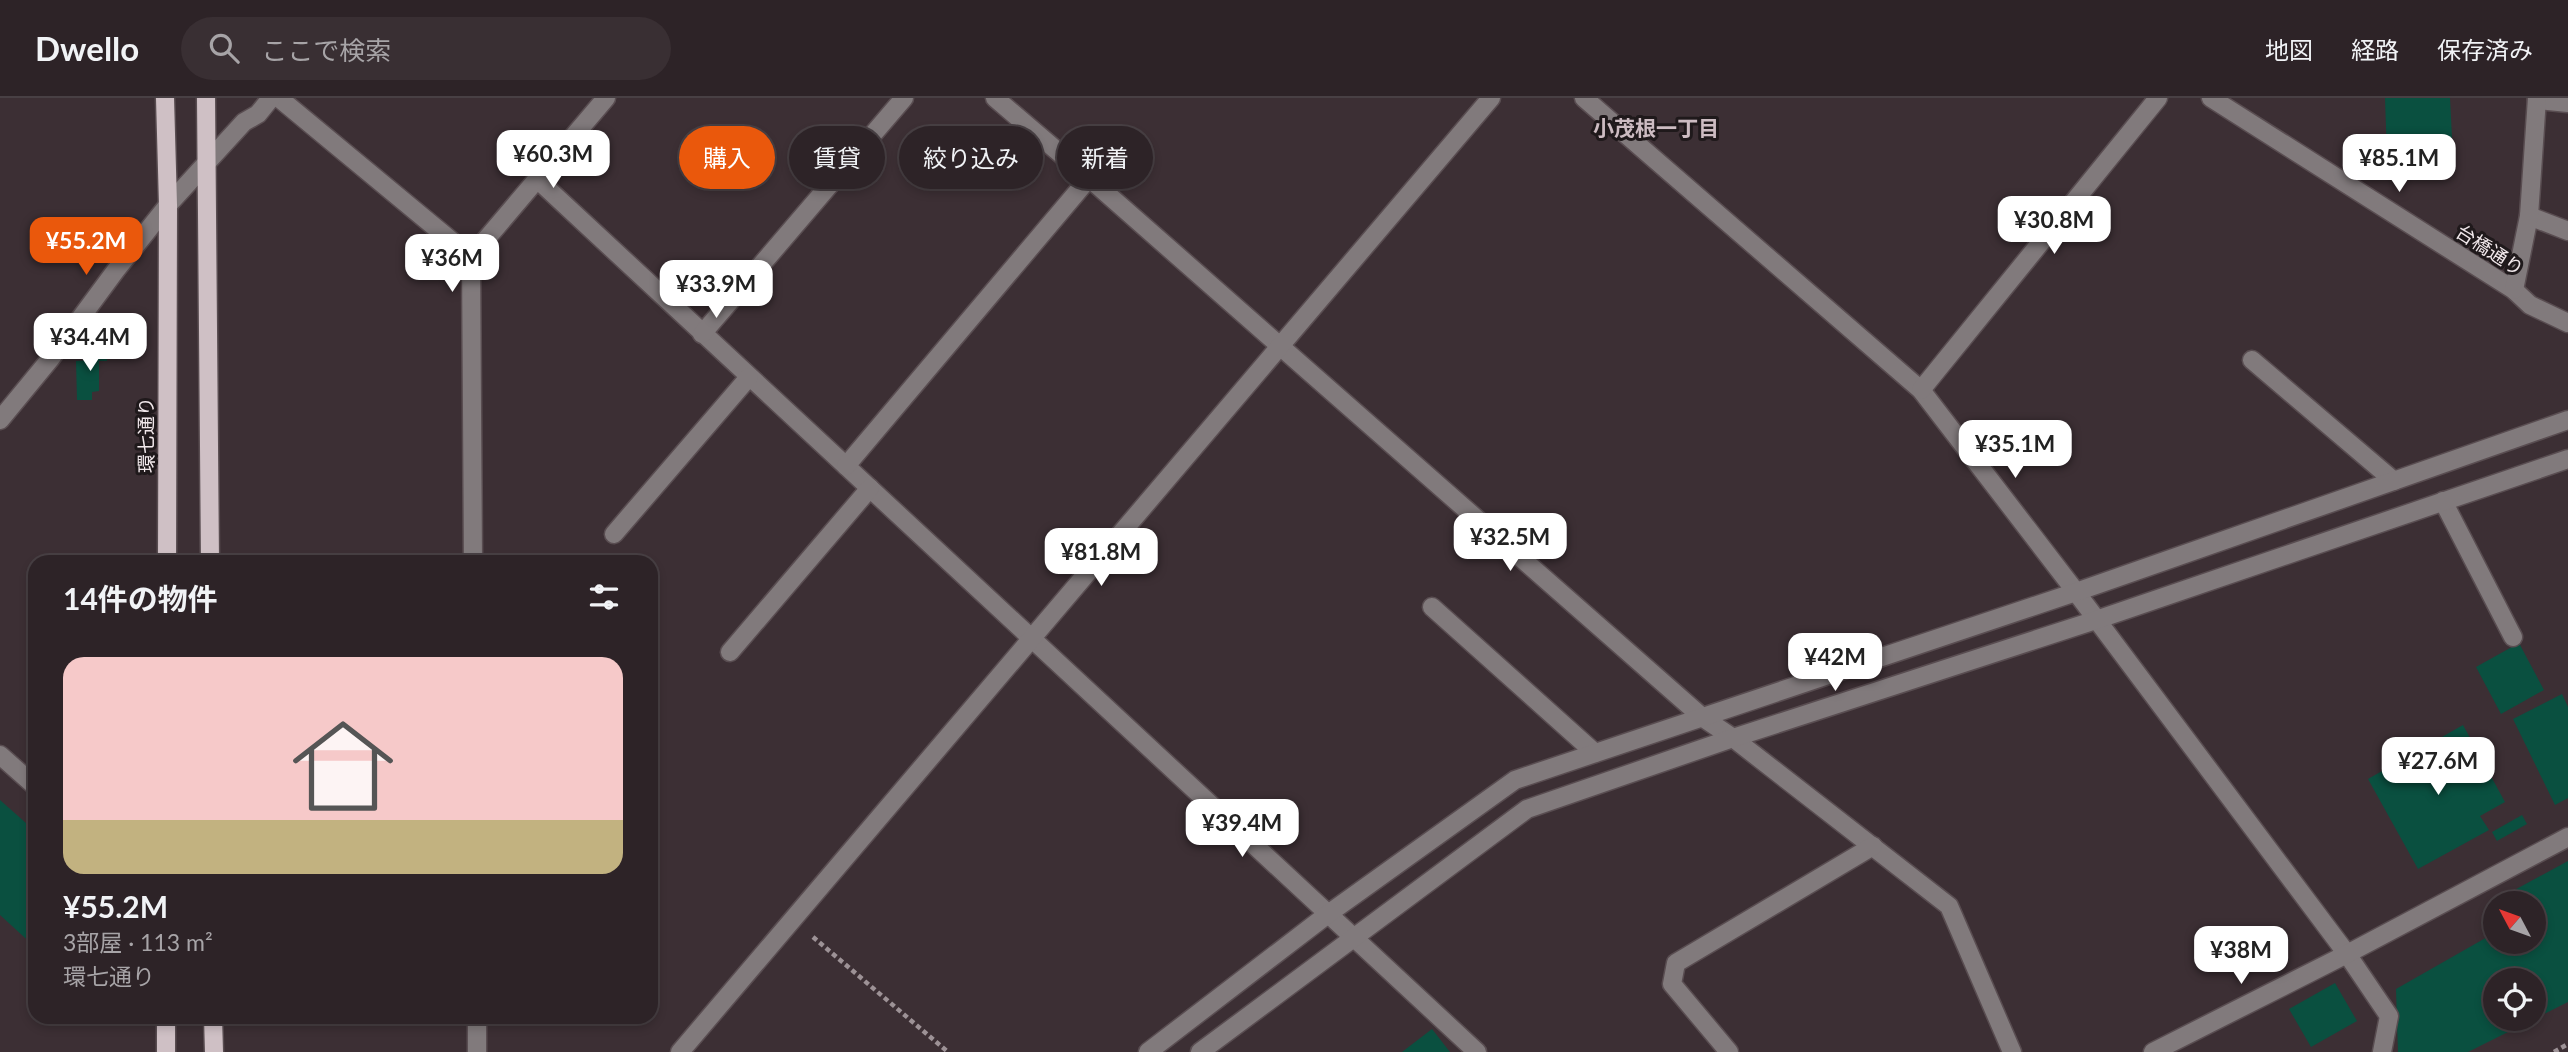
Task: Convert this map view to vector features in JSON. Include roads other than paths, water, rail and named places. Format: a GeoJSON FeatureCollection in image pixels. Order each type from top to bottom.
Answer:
{"type":"FeatureCollection","features":[{"type":"Feature","properties":{"kind":"main road","name":"環七通り"},"geometry":{"type":"LineString","coordinates":[[165,98],[168,205],[167,555]]}},
{"type":"Feature","properties":{"kind":"main road"},"geometry":{"type":"LineString","coordinates":[[205,98],[209,555]]}},
{"type":"Feature","properties":{"kind":"main road"},"geometry":{"type":"LineString","coordinates":[[166,1024],[166,1052]]}},
{"type":"Feature","properties":{"kind":"main road"},"geometry":{"type":"LineString","coordinates":[[214,1024],[214,1052]]}},
{"type":"Feature","properties":{"kind":"street"},"geometry":{"type":"LineString","coordinates":[[0,420],[168,205],[244,122],[258,114],[271,98]]}},
{"type":"Feature","properties":{"kind":"street"},"geometry":{"type":"LineString","coordinates":[[279,98],[471,257]]}},
{"type":"Feature","properties":{"kind":"street"},"geometry":{"type":"LineString","coordinates":[[473,555],[471,257],[606,98]]}},
{"type":"Feature","properties":{"kind":"street"},"geometry":{"type":"LineString","coordinates":[[702,334],[904,98]]}},
{"type":"Feature","properties":{"kind":"street"},"geometry":{"type":"LineString","coordinates":[[995,98],[1057,151]]}},
{"type":"Feature","properties":{"kind":"street"},"geometry":{"type":"LineString","coordinates":[[680,1052],[1491,98]]}},
{"type":"Feature","properties":{"kind":"street"},"geometry":{"type":"LineString","coordinates":[[1584,98],[1921,390],[2347,954],[2389,1016],[2382,1052]]}},
{"type":"Feature","properties":{"kind":"street"},"geometry":{"type":"LineString","coordinates":[[1921,390],[2158,98]]}},
{"type":"Feature","properties":{"kind":"street","name":"台橋通り"},"geometry":{"type":"LineString","coordinates":[[2211,98],[2514,290],[2530,305],[2568,323]]}},
{"type":"Feature","properties":{"kind":"street"},"geometry":{"type":"LineString","coordinates":[[2514,290],[2529,216],[2537,99],[2568,103]]}},
{"type":"Feature","properties":{"kind":"street"},"geometry":{"type":"LineString","coordinates":[[537,179],[1476,1052]]}},
{"type":"Feature","properties":{"kind":"street"},"geometry":{"type":"LineString","coordinates":[[846,466],[1080,189]]}},
{"type":"Feature","properties":{"kind":"street"},"geometry":{"type":"LineString","coordinates":[[1102,189],[1702,717],[1950,906],[2012,1052]]}},
{"type":"Feature","properties":{"kind":"street"},"geometry":{"type":"LineString","coordinates":[[2529,216],[2568,232]]}},
{"type":"Feature","properties":{"kind":"street"},"geometry":{"type":"LineString","coordinates":[[2252,359],[2394,481]]}},
{"type":"Feature","properties":{"kind":"street"},"geometry":{"type":"LineString","coordinates":[[614,534],[749,377]]}},
{"type":"Feature","properties":{"kind":"street"},"geometry":{"type":"LineString","coordinates":[[1148,1052],[1328,914],[1515,780],[2076,592],[2568,420]]}},
{"type":"Feature","properties":{"kind":"street"},"geometry":{"type":"LineString","coordinates":[[1200,1052],[1527,809],[2568,459]]}},
{"type":"Feature","properties":{"kind":"street"},"geometry":{"type":"LineString","coordinates":[[730,652],[870,488]]}},
{"type":"Feature","properties":{"kind":"street"},"geometry":{"type":"LineString","coordinates":[[2443,501],[2513,637]]}},
{"type":"Feature","properties":{"kind":"street"},"geometry":{"type":"LineString","coordinates":[[1432,607],[1595,753]]}},
{"type":"Feature","properties":{"kind":"street"},"geometry":{"type":"LineString","coordinates":[[0,755],[28,780]]}},
{"type":"Feature","properties":{"kind":"street"},"geometry":{"type":"LineString","coordinates":[[2153,1052],[2347,954],[2568,837]]}},
{"type":"Feature","properties":{"kind":"street"},"geometry":{"type":"LineString","coordinates":[[1729,1052],[1672,984],[1676,962],[1873,846]]}},
{"type":"Feature","properties":{"kind":"street"},"geometry":{"type":"LineString","coordinates":[[477,1024],[477,1052]]}},
{"type":"Feature","properties":{"kind":"district","name":"小茂根一丁目"},"geometry":{"type":"Point","coordinates":[1656,129]}}]}
